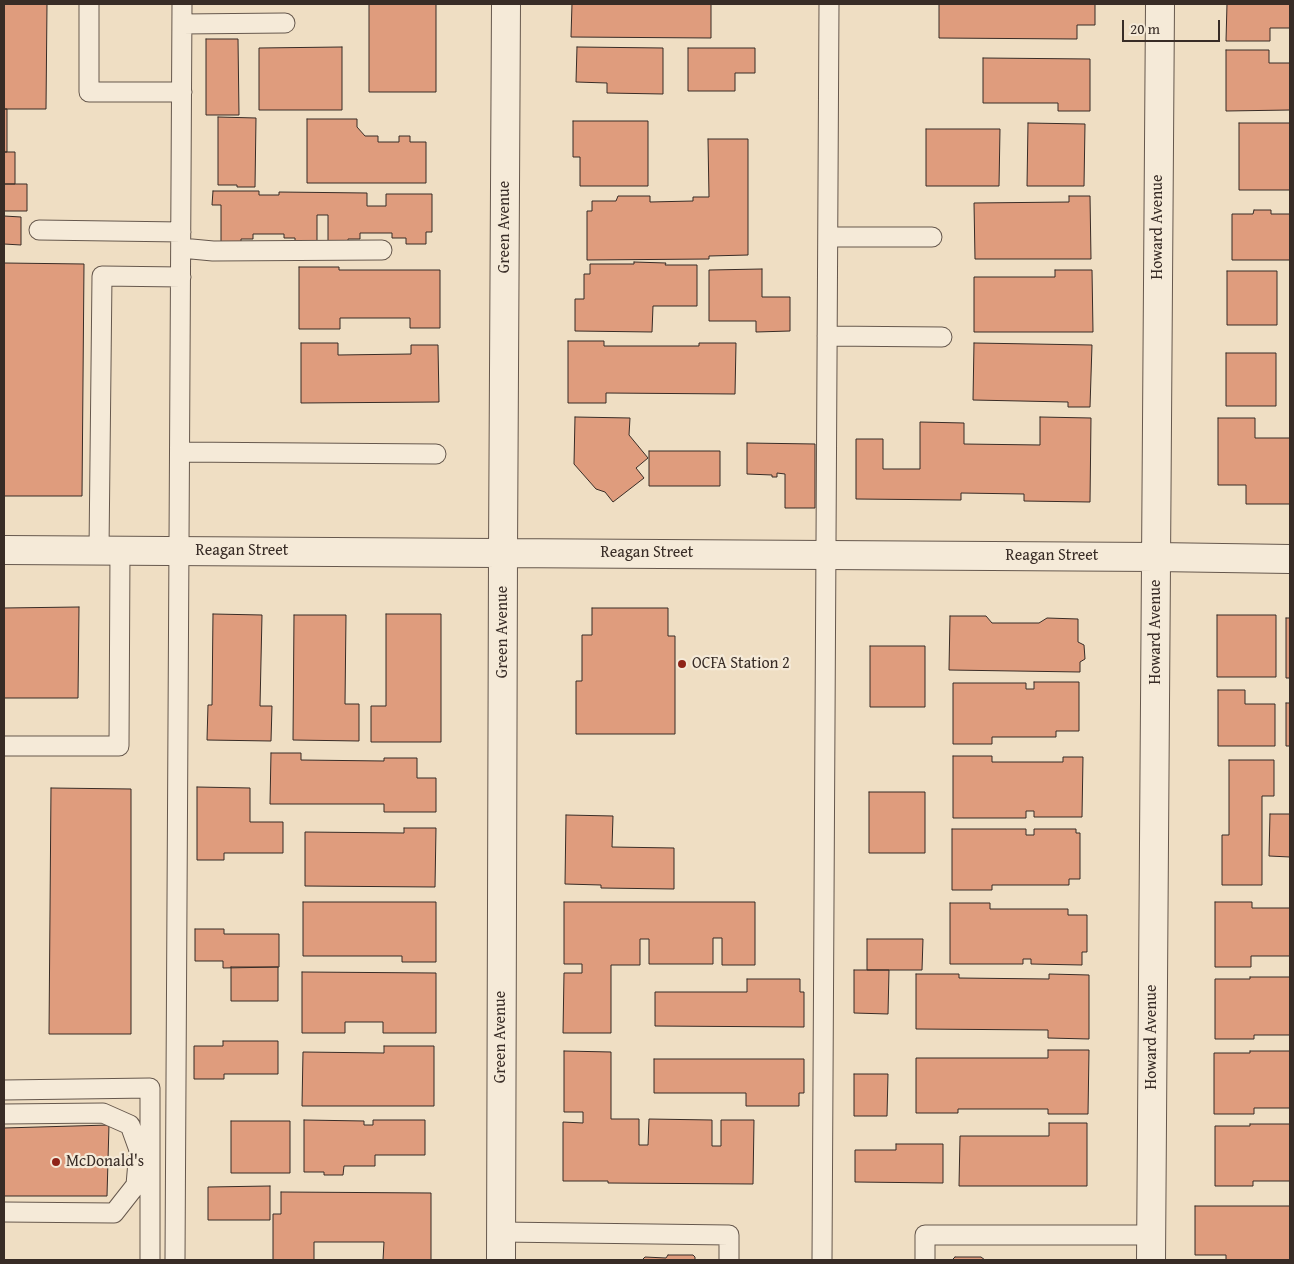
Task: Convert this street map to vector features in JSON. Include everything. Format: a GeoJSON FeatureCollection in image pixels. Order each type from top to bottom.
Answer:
{"type":"FeatureCollection","features":[{"type":"Feature","properties":{"kind":"street","name":"Green Avenue"},"geometry":{"type":"LineString","coordinates":[[500,1260],[506,4]]}},
{"type":"Feature","properties":{"kind":"street","name":"Howard Avenue"},"geometry":{"type":"LineString","coordinates":[[1151,1248],[1160,4]]}},
{"type":"Feature","properties":{"kind":"street","name":"Reagan Street"},"geometry":{"type":"LineString","coordinates":[[4,550],[1290,559]]}},
{"type":"Feature","properties":{"kind":"lane"},"geometry":{"type":"LineString","coordinates":[[89,4],[89,92],[182,92]]}},
{"type":"Feature","properties":{"kind":"lane"},"geometry":{"type":"LineString","coordinates":[[175,1260],[182,4]]}},
{"type":"Feature","properties":{"kind":"lane"},"geometry":{"type":"LineString","coordinates":[[822,1260],[829,4]]}},
{"type":"Feature","properties":{"kind":"lane"},"geometry":{"type":"LineString","coordinates":[[182,24],[285,23]]}},
{"type":"Feature","properties":{"kind":"lane"},"geometry":{"type":"LineString","coordinates":[[39,230],[181,240],[213,251],[382,250]]}},
{"type":"Feature","properties":{"kind":"lane"},"geometry":{"type":"LineString","coordinates":[[828,236],[932,237]]}},
{"type":"Feature","properties":{"kind":"lane"},"geometry":{"type":"LineString","coordinates":[[4,746],[118,746],[109,550],[102,276],[181,277]]}},
{"type":"Feature","properties":{"kind":"lane"},"geometry":{"type":"LineString","coordinates":[[827,336],[942,337]]}},
{"type":"Feature","properties":{"kind":"lane"},"geometry":{"type":"LineString","coordinates":[[180,452],[436,454]]}},
{"type":"Feature","properties":{"kind":"lane"},"geometry":{"type":"LineString","coordinates":[[4,1090],[150,1088],[150,1260]]}},
{"type":"Feature","properties":{"kind":"lane"},"geometry":{"type":"LineString","coordinates":[[4,1114],[103,1113],[130,1125],[138,1150],[136,1185],[114,1213],[4,1212]]}},
{"type":"Feature","properties":{"kind":"lane"},"geometry":{"type":"LineString","coordinates":[[501,1232],[729,1235],[729,1260]]}},
{"type":"Feature","properties":{"kind":"lane"},"geometry":{"type":"LineString","coordinates":[[925,1260],[925,1235],[1151,1248]]}},
{"type":"Feature","properties":{"kind":"building"},"geometry":{"type":"Polygon","coordinates":[[[4,4],[47,4],[46,109],[4,109],[4,4]]]}},
{"type":"Feature","properties":{"kind":"building"},"geometry":{"type":"Polygon","coordinates":[[[369,4],[436,4],[436,92],[369,92],[369,4]]]}},
{"type":"Feature","properties":{"kind":"building"},"geometry":{"type":"Polygon","coordinates":[[[572,4],[711,4],[711,38],[571,37],[572,4]]]}},
{"type":"Feature","properties":{"kind":"building"},"geometry":{"type":"Polygon","coordinates":[[[939,4],[1095,4],[1095,25],[1077,25],[1077,39],[939,38],[939,4]]]}},
{"type":"Feature","properties":{"kind":"building"},"geometry":{"type":"Polygon","coordinates":[[[1227,4],[1290,4],[1290,28],[1270,28],[1270,41],[1226,41],[1227,4]]]}},
{"type":"Feature","properties":{"kind":"building"},"geometry":{"type":"Polygon","coordinates":[[[206,39],[238,39],[239,115],[206,115],[206,39]]]}},
{"type":"Feature","properties":{"kind":"building"},"geometry":{"type":"Polygon","coordinates":[[[342,47],[342,110],[259,110],[259,48],[342,47]]]}},
{"type":"Feature","properties":{"kind":"building"},"geometry":{"type":"Polygon","coordinates":[[[577,47],[663,48],[663,94],[607,93],[607,83],[576,82],[577,47]]]}},
{"type":"Feature","properties":{"kind":"building"},"geometry":{"type":"Polygon","coordinates":[[[688,48],[755,48],[755,73],[735,73],[735,91],[688,91],[688,48]]]}},
{"type":"Feature","properties":{"kind":"building"},"geometry":{"type":"Polygon","coordinates":[[[1226,50],[1269,50],[1269,63],[1290,63],[1290,110],[1226,111],[1226,50]]]}},
{"type":"Feature","properties":{"kind":"building"},"geometry":{"type":"Polygon","coordinates":[[[983,58],[1090,59],[1090,111],[1058,111],[1058,103],[983,103],[983,58]]]}},
{"type":"Feature","properties":{"kind":"building"},"geometry":{"type":"Polygon","coordinates":[[[4,109],[7,109],[7,152],[4,152],[4,109]]]}},
{"type":"Feature","properties":{"kind":"building"},"geometry":{"type":"Polygon","coordinates":[[[218,117],[256,118],[255,187],[218,185],[218,117]]]}},
{"type":"Feature","properties":{"kind":"building"},"geometry":{"type":"Polygon","coordinates":[[[307,119],[357,119],[357,127],[365,136],[378,136],[378,142],[399,142],[399,136],[410,136],[410,142],[426,142],[426,183],[307,183],[307,119]]]}},
{"type":"Feature","properties":{"kind":"building"},"geometry":{"type":"Polygon","coordinates":[[[573,121],[648,121],[648,186],[580,186],[580,157],[573,157],[573,121]]]}},
{"type":"Feature","properties":{"kind":"building"},"geometry":{"type":"Polygon","coordinates":[[[1028,123],[1085,124],[1084,186],[1027,186],[1028,123]]]}},
{"type":"Feature","properties":{"kind":"building"},"geometry":{"type":"Polygon","coordinates":[[[1239,123],[1290,123],[1290,190],[1239,190],[1239,123]]]}},
{"type":"Feature","properties":{"kind":"building"},"geometry":{"type":"Polygon","coordinates":[[[926,129],[1000,129],[999,186],[926,186],[926,129]]]}},
{"type":"Feature","properties":{"kind":"building"},"geometry":{"type":"Polygon","coordinates":[[[708,139],[748,139],[748,255],[709,256],[709,259],[587,260],[587,211],[592,211],[592,201],[616,201],[618,196],[650,196],[650,202],[693,201],[693,197],[709,197],[708,139]]]}},
{"type":"Feature","properties":{"kind":"building"},"geometry":{"type":"Polygon","coordinates":[[[4,152],[15,152],[15,184],[4,184],[4,152]]]}},
{"type":"Feature","properties":{"kind":"building"},"geometry":{"type":"Polygon","coordinates":[[[4,184],[27,184],[27,211],[4,211],[4,184]]]}},
{"type":"Feature","properties":{"kind":"building"},"geometry":{"type":"Polygon","coordinates":[[[213,191],[259,191],[259,195],[279,195],[279,192],[367,193],[367,206],[386,206],[386,194],[432,194],[432,232],[426,232],[426,244],[406,244],[406,238],[392,238],[392,233],[360,233],[360,239],[348,239],[348,244],[328,244],[328,215],[317,215],[317,243],[295,243],[295,238],[284,238],[284,234],[253,234],[253,239],[241,239],[241,243],[221,243],[221,205],[212,205],[213,191]]]}},
{"type":"Feature","properties":{"kind":"building"},"geometry":{"type":"Polygon","coordinates":[[[1069,196],[1090,196],[1091,259],[975,259],[974,203],[1069,202],[1069,196]]]}},
{"type":"Feature","properties":{"kind":"building"},"geometry":{"type":"Polygon","coordinates":[[[1254,210],[1271,210],[1271,214],[1290,214],[1290,260],[1232,260],[1232,214],[1253,214],[1254,210]]]}},
{"type":"Feature","properties":{"kind":"building"},"geometry":{"type":"Polygon","coordinates":[[[4,216],[21,217],[21,245],[4,244],[4,216]]]}},
{"type":"Feature","properties":{"kind":"building"},"geometry":{"type":"Polygon","coordinates":[[[634,262],[666,263],[665,265],[697,265],[697,306],[653,306],[652,332],[575,331],[575,299],[584,299],[584,274],[590,274],[590,264],[634,264],[634,262]]]}},
{"type":"Feature","properties":{"kind":"building"},"geometry":{"type":"Polygon","coordinates":[[[4,263],[84,264],[82,496],[4,496],[4,263]]]}},
{"type":"Feature","properties":{"kind":"building"},"geometry":{"type":"Polygon","coordinates":[[[299,267],[339,267],[339,270],[440,270],[440,328],[410,328],[410,318],[340,318],[340,329],[299,329],[299,267]]]}},
{"type":"Feature","properties":{"kind":"building"},"geometry":{"type":"Polygon","coordinates":[[[762,269],[762,297],[790,297],[790,331],[756,332],[756,321],[709,321],[709,270],[762,269]]]}},
{"type":"Feature","properties":{"kind":"building"},"geometry":{"type":"Polygon","coordinates":[[[1055,270],[1092,270],[1093,332],[974,332],[974,277],[1055,277],[1055,270]]]}},
{"type":"Feature","properties":{"kind":"building"},"geometry":{"type":"Polygon","coordinates":[[[1227,271],[1277,271],[1277,325],[1227,325],[1227,271]]]}},
{"type":"Feature","properties":{"kind":"building"},"geometry":{"type":"Polygon","coordinates":[[[568,341],[604,341],[604,346],[699,346],[699,343],[736,343],[735,394],[606,393],[606,403],[568,403],[568,341]]]}},
{"type":"Feature","properties":{"kind":"building"},"geometry":{"type":"Polygon","coordinates":[[[301,343],[338,343],[338,355],[411,354],[411,345],[438,345],[439,402],[301,403],[301,343]]]}},
{"type":"Feature","properties":{"kind":"building"},"geometry":{"type":"Polygon","coordinates":[[[974,343],[1092,345],[1090,407],[1068,407],[1068,402],[973,400],[974,343]]]}},
{"type":"Feature","properties":{"kind":"building"},"geometry":{"type":"Polygon","coordinates":[[[1226,353],[1276,353],[1276,406],[1226,406],[1226,353]]]}},
{"type":"Feature","properties":{"kind":"building"},"geometry":{"type":"Polygon","coordinates":[[[575,417],[630,418],[629,435],[648,458],[636,468],[644,478],[613,502],[605,492],[596,489],[574,464],[575,417]]]}},
{"type":"Feature","properties":{"kind":"building"},"geometry":{"type":"Polygon","coordinates":[[[1040,417],[1091,418],[1090,502],[1024,501],[1024,494],[961,493],[961,500],[856,499],[856,439],[883,439],[883,469],[920,469],[920,422],[964,423],[964,444],[1040,445],[1040,417]]]}},
{"type":"Feature","properties":{"kind":"building"},"geometry":{"type":"Polygon","coordinates":[[[1218,418],[1255,418],[1255,438],[1290,438],[1290,504],[1246,504],[1246,485],[1218,485],[1218,418]]]}},
{"type":"Feature","properties":{"kind":"building"},"geometry":{"type":"Polygon","coordinates":[[[747,443],[815,444],[815,508],[785,508],[785,474],[777,473],[777,477],[772,477],[772,475],[747,474],[747,443]]]}},
{"type":"Feature","properties":{"kind":"building"},"geometry":{"type":"Polygon","coordinates":[[[649,451],[720,451],[720,486],[649,486],[649,451]]]}},
{"type":"Feature","properties":{"kind":"building"},"geometry":{"type":"Polygon","coordinates":[[[79,607],[78,698],[4,698],[4,608],[79,607]]]}},
{"type":"Feature","properties":{"kind":"building"},"geometry":{"type":"Polygon","coordinates":[[[592,608],[668,608],[668,636],[675,636],[675,734],[576,734],[576,681],[582,681],[582,635],[592,635],[592,608]]]}},
{"type":"Feature","properties":{"kind":"building"},"geometry":{"type":"Polygon","coordinates":[[[213,614],[262,615],[260,706],[272,706],[271,741],[207,740],[208,705],[212,705],[213,614]]]}},
{"type":"Feature","properties":{"kind":"building"},"geometry":{"type":"Polygon","coordinates":[[[386,614],[441,614],[441,742],[371,742],[371,706],[386,706],[386,614]]]}},
{"type":"Feature","properties":{"kind":"building"},"geometry":{"type":"Polygon","coordinates":[[[294,615],[346,615],[345,704],[359,704],[359,741],[293,740],[294,615]]]}},
{"type":"Feature","properties":{"kind":"building"},"geometry":{"type":"Polygon","coordinates":[[[1217,615],[1276,615],[1276,677],[1217,677],[1217,615]]]}},
{"type":"Feature","properties":{"kind":"building"},"geometry":{"type":"Polygon","coordinates":[[[950,616],[986,616],[992,623],[1039,623],[1047,618],[1078,619],[1078,642],[1084,645],[1085,659],[1080,662],[1080,672],[949,670],[950,616]]]}},
{"type":"Feature","properties":{"kind":"building"},"geometry":{"type":"Polygon","coordinates":[[[1286,618],[1290,618],[1290,678],[1286,678],[1286,618]]]}},
{"type":"Feature","properties":{"kind":"building"},"geometry":{"type":"Polygon","coordinates":[[[870,646],[925,646],[925,707],[870,707],[870,646]]]}},
{"type":"Feature","properties":{"kind":"building"},"geometry":{"type":"Polygon","coordinates":[[[1034,682],[1079,682],[1079,731],[1056,731],[1056,737],[992,737],[992,744],[953,744],[953,683],[1026,683],[1026,689],[1034,689],[1034,682]]]}},
{"type":"Feature","properties":{"kind":"building"},"geometry":{"type":"Polygon","coordinates":[[[1218,690],[1245,690],[1245,704],[1275,704],[1275,746],[1218,746],[1218,690]]]}},
{"type":"Feature","properties":{"kind":"building"},"geometry":{"type":"Polygon","coordinates":[[[1286,703],[1290,703],[1290,746],[1286,746],[1286,703]]]}},
{"type":"Feature","properties":{"kind":"building"},"geometry":{"type":"Polygon","coordinates":[[[271,753],[301,753],[301,760],[384,761],[384,758],[417,758],[417,778],[436,778],[436,812],[384,812],[384,804],[270,804],[271,753]]]}},
{"type":"Feature","properties":{"kind":"building"},"geometry":{"type":"Polygon","coordinates":[[[953,756],[992,756],[992,762],[1063,762],[1063,757],[1083,757],[1082,817],[1034,817],[1034,811],[1026,811],[1026,818],[953,818],[953,756]]]}},
{"type":"Feature","properties":{"kind":"building"},"geometry":{"type":"Polygon","coordinates":[[[1229,760],[1274,760],[1274,796],[1262,796],[1262,885],[1222,885],[1222,835],[1229,835],[1229,760]]]}},
{"type":"Feature","properties":{"kind":"building"},"geometry":{"type":"Polygon","coordinates":[[[197,787],[250,788],[250,822],[283,822],[283,853],[224,853],[224,860],[197,860],[197,787]]]}},
{"type":"Feature","properties":{"kind":"building"},"geometry":{"type":"Polygon","coordinates":[[[51,788],[131,789],[131,1034],[49,1034],[51,788]]]}},
{"type":"Feature","properties":{"kind":"building"},"geometry":{"type":"Polygon","coordinates":[[[869,792],[925,792],[925,853],[869,853],[869,792]]]}},
{"type":"Feature","properties":{"kind":"building"},"geometry":{"type":"Polygon","coordinates":[[[1270,814],[1290,814],[1290,857],[1269,856],[1270,814]]]}},
{"type":"Feature","properties":{"kind":"building"},"geometry":{"type":"Polygon","coordinates":[[[566,815],[613,816],[612,847],[674,848],[674,889],[601,888],[601,885],[565,884],[566,815]]]}},
{"type":"Feature","properties":{"kind":"building"},"geometry":{"type":"Polygon","coordinates":[[[404,828],[436,828],[435,887],[305,886],[305,832],[404,833],[404,828]]]}},
{"type":"Feature","properties":{"kind":"building"},"geometry":{"type":"Polygon","coordinates":[[[952,829],[1026,829],[1026,835],[1034,835],[1034,829],[1076,829],[1076,833],[1080,833],[1080,879],[1069,879],[1069,885],[992,885],[992,890],[952,890],[952,829]]]}},
{"type":"Feature","properties":{"kind":"building"},"geometry":{"type":"Polygon","coordinates":[[[303,902],[436,902],[436,962],[402,962],[402,956],[303,956],[303,902]]]}},
{"type":"Feature","properties":{"kind":"building"},"geometry":{"type":"Polygon","coordinates":[[[564,902],[755,902],[755,965],[722,965],[722,938],[713,938],[713,964],[649,964],[649,939],[640,939],[640,965],[611,965],[611,1033],[563,1033],[564,973],[582,973],[582,964],[564,964],[564,902]]]}},
{"type":"Feature","properties":{"kind":"building"},"geometry":{"type":"Polygon","coordinates":[[[1215,902],[1252,902],[1252,908],[1290,908],[1290,956],[1251,956],[1251,967],[1215,967],[1215,902]]]}},
{"type":"Feature","properties":{"kind":"building"},"geometry":{"type":"Polygon","coordinates":[[[950,903],[990,903],[990,909],[1068,909],[1068,915],[1087,915],[1087,952],[1082,952],[1082,965],[1031,964],[1031,959],[1023,959],[1023,964],[950,964],[950,903]]]}},
{"type":"Feature","properties":{"kind":"building"},"geometry":{"type":"Polygon","coordinates":[[[195,929],[224,929],[224,934],[279,934],[279,967],[223,968],[223,961],[195,961],[195,929]]]}},
{"type":"Feature","properties":{"kind":"building"},"geometry":{"type":"Polygon","coordinates":[[[867,939],[923,939],[922,970],[867,970],[867,939]]]}},
{"type":"Feature","properties":{"kind":"building"},"geometry":{"type":"Polygon","coordinates":[[[231,967],[278,967],[278,1001],[231,1001],[231,967]]]}},
{"type":"Feature","properties":{"kind":"building"},"geometry":{"type":"Polygon","coordinates":[[[854,970],[889,970],[888,1014],[854,1013],[854,970]]]}},
{"type":"Feature","properties":{"kind":"building"},"geometry":{"type":"Polygon","coordinates":[[[302,972],[436,973],[436,1033],[383,1033],[383,1022],[345,1022],[345,1033],[302,1033],[302,972]]]}},
{"type":"Feature","properties":{"kind":"building"},"geometry":{"type":"Polygon","coordinates":[[[916,974],[959,974],[959,978],[1049,979],[1049,974],[1089,975],[1089,1039],[1048,1038],[1048,1030],[916,1029],[916,974]]]}},
{"type":"Feature","properties":{"kind":"building"},"geometry":{"type":"Polygon","coordinates":[[[1250,977],[1290,977],[1290,1035],[1254,1035],[1254,1039],[1215,1039],[1215,979],[1250,979],[1250,977]]]}},
{"type":"Feature","properties":{"kind":"building"},"geometry":{"type":"Polygon","coordinates":[[[747,979],[800,979],[800,992],[804,992],[804,1027],[655,1026],[655,992],[747,992],[747,979]]]}},
{"type":"Feature","properties":{"kind":"building"},"geometry":{"type":"Polygon","coordinates":[[[223,1041],[278,1041],[278,1074],[224,1074],[224,1079],[194,1079],[194,1046],[223,1046],[223,1041]]]}},
{"type":"Feature","properties":{"kind":"building"},"geometry":{"type":"Polygon","coordinates":[[[384,1046],[434,1046],[434,1106],[302,1106],[303,1052],[384,1053],[384,1046]]]}},
{"type":"Feature","properties":{"kind":"building"},"geometry":{"type":"Polygon","coordinates":[[[1048,1050],[1089,1050],[1088,1114],[1048,1114],[1048,1109],[958,1109],[958,1113],[916,1113],[916,1058],[1048,1058],[1048,1050]]]}},
{"type":"Feature","properties":{"kind":"building"},"geometry":{"type":"Polygon","coordinates":[[[564,1051],[611,1052],[611,1119],[639,1119],[639,1145],[648,1145],[649,1119],[712,1120],[712,1146],[721,1146],[721,1120],[754,1120],[753,1184],[563,1181],[563,1122],[583,1123],[583,1112],[564,1112],[564,1051]]]}},
{"type":"Feature","properties":{"kind":"building"},"geometry":{"type":"Polygon","coordinates":[[[1250,1051],[1290,1051],[1290,1108],[1254,1108],[1254,1114],[1214,1114],[1214,1053],[1250,1053],[1250,1051]]]}},
{"type":"Feature","properties":{"kind":"building"},"geometry":{"type":"Polygon","coordinates":[[[654,1059],[804,1059],[804,1093],[799,1093],[799,1106],[746,1106],[746,1093],[654,1093],[654,1059]]]}},
{"type":"Feature","properties":{"kind":"building"},"geometry":{"type":"Polygon","coordinates":[[[854,1074],[888,1074],[887,1116],[854,1116],[854,1074]]]}},
{"type":"Feature","properties":{"kind":"building"},"geometry":{"type":"Polygon","coordinates":[[[304,1120],[364,1121],[364,1125],[373,1125],[373,1120],[425,1120],[425,1155],[375,1155],[375,1166],[344,1166],[343,1175],[324,1175],[324,1172],[304,1172],[304,1120]]]}},
{"type":"Feature","properties":{"kind":"building"},"geometry":{"type":"Polygon","coordinates":[[[231,1121],[290,1121],[290,1173],[231,1173],[231,1121]]]}},
{"type":"Feature","properties":{"kind":"building"},"geometry":{"type":"Polygon","coordinates":[[[1049,1123],[1087,1123],[1087,1186],[959,1186],[960,1136],[1049,1136],[1049,1123]]]}},
{"type":"Feature","properties":{"kind":"building"},"geometry":{"type":"Polygon","coordinates":[[[1250,1124],[1290,1124],[1290,1181],[1253,1181],[1253,1186],[1215,1186],[1215,1126],[1250,1126],[1250,1124]]]}},
{"type":"Feature","properties":{"kind":"building","name":"McDonald's"},"geometry":{"type":"Polygon","coordinates":[[[109,1125],[107,1196],[4,1196],[4,1128],[109,1125]]]}},
{"type":"Feature","properties":{"kind":"building"},"geometry":{"type":"Polygon","coordinates":[[[896,1144],[943,1144],[943,1183],[855,1182],[855,1150],[896,1150],[896,1144]]]}},
{"type":"Feature","properties":{"kind":"building"},"geometry":{"type":"Polygon","coordinates":[[[270,1186],[270,1220],[208,1220],[208,1187],[270,1186]]]}},
{"type":"Feature","properties":{"kind":"building"},"geometry":{"type":"Polygon","coordinates":[[[281,1192],[431,1193],[431,1260],[383,1260],[384,1242],[314,1242],[314,1260],[273,1260],[273,1214],[281,1214],[281,1192]]]}},
{"type":"Feature","properties":{"kind":"building"},"geometry":{"type":"Polygon","coordinates":[[[1195,1206],[1290,1206],[1290,1260],[1226,1260],[1226,1255],[1195,1255],[1195,1206]]]}},
{"type":"Feature","properties":{"kind":"building"},"geometry":{"type":"Polygon","coordinates":[[[668,1255],[693,1255],[695,1260],[642,1260],[645,1257],[666,1258],[668,1255]]]}},
{"type":"Feature","properties":{"kind":"building"},"geometry":{"type":"Polygon","coordinates":[[[955,1257],[981,1257],[985,1260],[952,1260],[955,1257]]]}},
{"type":"Feature","properties":{"kind":"place","name":"OCFA Station 2"},"geometry":{"type":"Point","coordinates":[682,664]}},
{"type":"Feature","properties":{"kind":"place","name":"McDonald's"},"geometry":{"type":"Point","coordinates":[56,1162]}}]}
